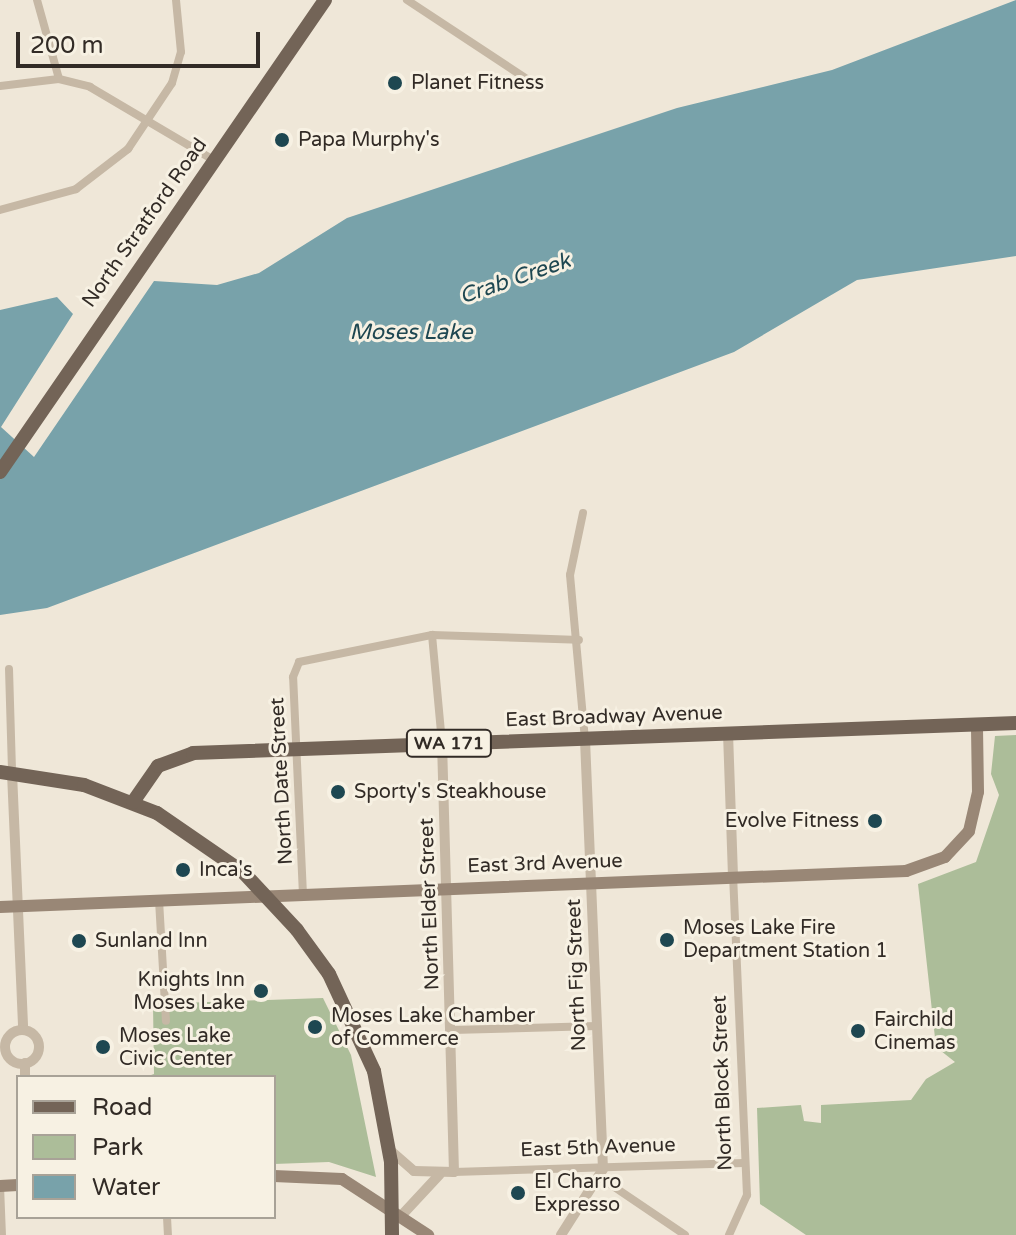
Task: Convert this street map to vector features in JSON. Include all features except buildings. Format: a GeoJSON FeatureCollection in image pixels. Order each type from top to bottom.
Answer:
{"type":"FeatureCollection","features":[{"type":"Feature","properties":{"kind":"main road","name":"North Stratford Road"},"geometry":{"type":"LineString","coordinates":[[0,472],[325,0]]}},
{"type":"Feature","properties":{"kind":"main road","name":"East Broadway Avenue"},"geometry":{"type":"LineString","coordinates":[[133,802],[171,758],[442,743],[1016,723]]}},
{"type":"Feature","properties":{"kind":"main road","name":"East 3rd Avenue"},"geometry":{"type":"LineString","coordinates":[[0,907],[906,871],[945,857],[976,811],[977,725]]}},
{"type":"Feature","properties":{"kind":"main road"},"geometry":{"type":"LineString","coordinates":[[6,772],[133,802],[189,831],[267,895],[315,952],[356,1027],[389,1149],[398,1214],[392,1235]]}},
{"type":"Feature","properties":{"kind":"main road"},"geometry":{"type":"LineString","coordinates":[[276,1176],[334,1176],[428,1235]]}},
{"type":"Feature","properties":{"kind":"street"},"geometry":{"type":"LineString","coordinates":[[37,0],[59,79]]}},
{"type":"Feature","properties":{"kind":"street"},"geometry":{"type":"LineString","coordinates":[[0,210],[76,189],[106,170],[152,117],[181,52],[176,0]]}},
{"type":"Feature","properties":{"kind":"street"},"geometry":{"type":"LineString","coordinates":[[407,0],[533,83]]}},
{"type":"Feature","properties":{"kind":"street"},"geometry":{"type":"LineString","coordinates":[[0,86],[59,79],[152,117],[215,161]]}},
{"type":"Feature","properties":{"kind":"street","name":"North Fig Street"},"geometry":{"type":"LineString","coordinates":[[583,513],[570,575],[579,640],[585,739],[601,1172]]}},
{"type":"Feature","properties":{"kind":"street"},"geometry":{"type":"LineString","coordinates":[[432,635],[579,640]]}},
{"type":"Feature","properties":{"kind":"street","name":"North Date Street"},"geometry":{"type":"LineString","coordinates":[[303,895],[295,666],[432,635]]}},
{"type":"Feature","properties":{"kind":"street","name":"North Elder Street"},"geometry":{"type":"LineString","coordinates":[[432,635],[442,743],[454,1172]]}},
{"type":"Feature","properties":{"kind":"street"},"geometry":{"type":"LineString","coordinates":[[9,669],[6,772],[18,906],[23,1030],[39,1046],[25,1063],[25,1075]]}},
{"type":"Feature","properties":{"kind":"street","name":"North Block Street"},"geometry":{"type":"LineString","coordinates":[[728,733],[746,1205],[729,1235]]}},
{"type":"Feature","properties":{"kind":"street"},"geometry":{"type":"LineString","coordinates":[[159,900],[166,1021]]}},
{"type":"Feature","properties":{"kind":"street"},"geometry":{"type":"LineString","coordinates":[[452,1030],[597,1026]]}},
{"type":"Feature","properties":{"kind":"street"},"geometry":{"type":"LineString","coordinates":[[23,1030],[3,1047],[11,1059],[25,1063]]}},
{"type":"Feature","properties":{"kind":"street"},"geometry":{"type":"LineString","coordinates":[[389,1149],[409,1170],[440,1174],[454,1172]]}},
{"type":"Feature","properties":{"kind":"street","name":"East 5th Avenue"},"geometry":{"type":"LineString","coordinates":[[454,1172],[601,1172],[744,1163]]}},
{"type":"Feature","properties":{"kind":"street"},"geometry":{"type":"LineString","coordinates":[[561,1235],[601,1172],[685,1235]]}},
{"type":"Feature","properties":{"kind":"street"},"geometry":{"type":"LineString","coordinates":[[398,1214],[440,1174]]}},
{"type":"Feature","properties":{"kind":"street"},"geometry":{"type":"LineString","coordinates":[[0,1186],[2,1235]]}},
{"type":"Feature","properties":{"kind":"green space"},"geometry":{"type":"Polygon","coordinates":[[[1016,735],[1016,1235],[806,1235],[760,1204],[757,1108],[801,1105],[804,1121],[821,1123],[821,1105],[911,1100],[926,1079],[955,1062],[936,1047],[918,884],[976,862],[999,795],[991,774],[995,736],[1016,735]]]}},
{"type":"Feature","properties":{"kind":"green space"},"geometry":{"type":"Polygon","coordinates":[[[323,998],[351,1055],[376,1177],[329,1162],[276,1164],[276,1075],[151,1075],[154,1074],[153,1004],[323,998]]]}},
{"type":"Feature","properties":{"kind":"water","name":"Moses Lake"},"geometry":{"type":"Polygon","coordinates":[[[1016,0],[1016,256],[857,280],[734,352],[47,608],[0,615],[0,310],[57,297],[73,314],[1,427],[34,457],[154,281],[217,285],[259,273],[347,218],[677,108],[832,70],[1016,0]]]}},
{"type":"Feature","properties":{"kind":"place","name":"Planet Fitness"},"geometry":{"type":"Point","coordinates":[395,83]}},
{"type":"Feature","properties":{"kind":"place","name":"Papa Murphy's"},"geometry":{"type":"Point","coordinates":[282,140]}},
{"type":"Feature","properties":{"kind":"place","name":"Sporty's Steakhouse"},"geometry":{"type":"Point","coordinates":[338,792]}},
{"type":"Feature","properties":{"kind":"place","name":"Evolve Fitness"},"geometry":{"type":"Point","coordinates":[875,821]}},
{"type":"Feature","properties":{"kind":"place","name":"Inca's"},"geometry":{"type":"Point","coordinates":[183,870]}},
{"type":"Feature","properties":{"kind":"place","name":"Moses Lake Fire Department Station 1"},"geometry":{"type":"Point","coordinates":[667,940]}},
{"type":"Feature","properties":{"kind":"place","name":"Sunland Inn"},"geometry":{"type":"Point","coordinates":[79,941]}},
{"type":"Feature","properties":{"kind":"place","name":"Knights Inn Moses Lake"},"geometry":{"type":"Point","coordinates":[261,991]}},
{"type":"Feature","properties":{"kind":"place","name":"Moses Lake Chamber of Commerce"},"geometry":{"type":"Point","coordinates":[315,1027]}},
{"type":"Feature","properties":{"kind":"place","name":"Fairchild Cinemas"},"geometry":{"type":"Point","coordinates":[858,1031]}},
{"type":"Feature","properties":{"kind":"place","name":"Moses Lake Civic Center"},"geometry":{"type":"Point","coordinates":[103,1047]}},
{"type":"Feature","properties":{"kind":"place","name":"El Charro Expresso"},"geometry":{"type":"Point","coordinates":[518,1193]}},
{"type":"Feature","properties":{"kind":"water label","name":"Crab Creek"},"geometry":{"type":"Point","coordinates":[515,279]}}]}
